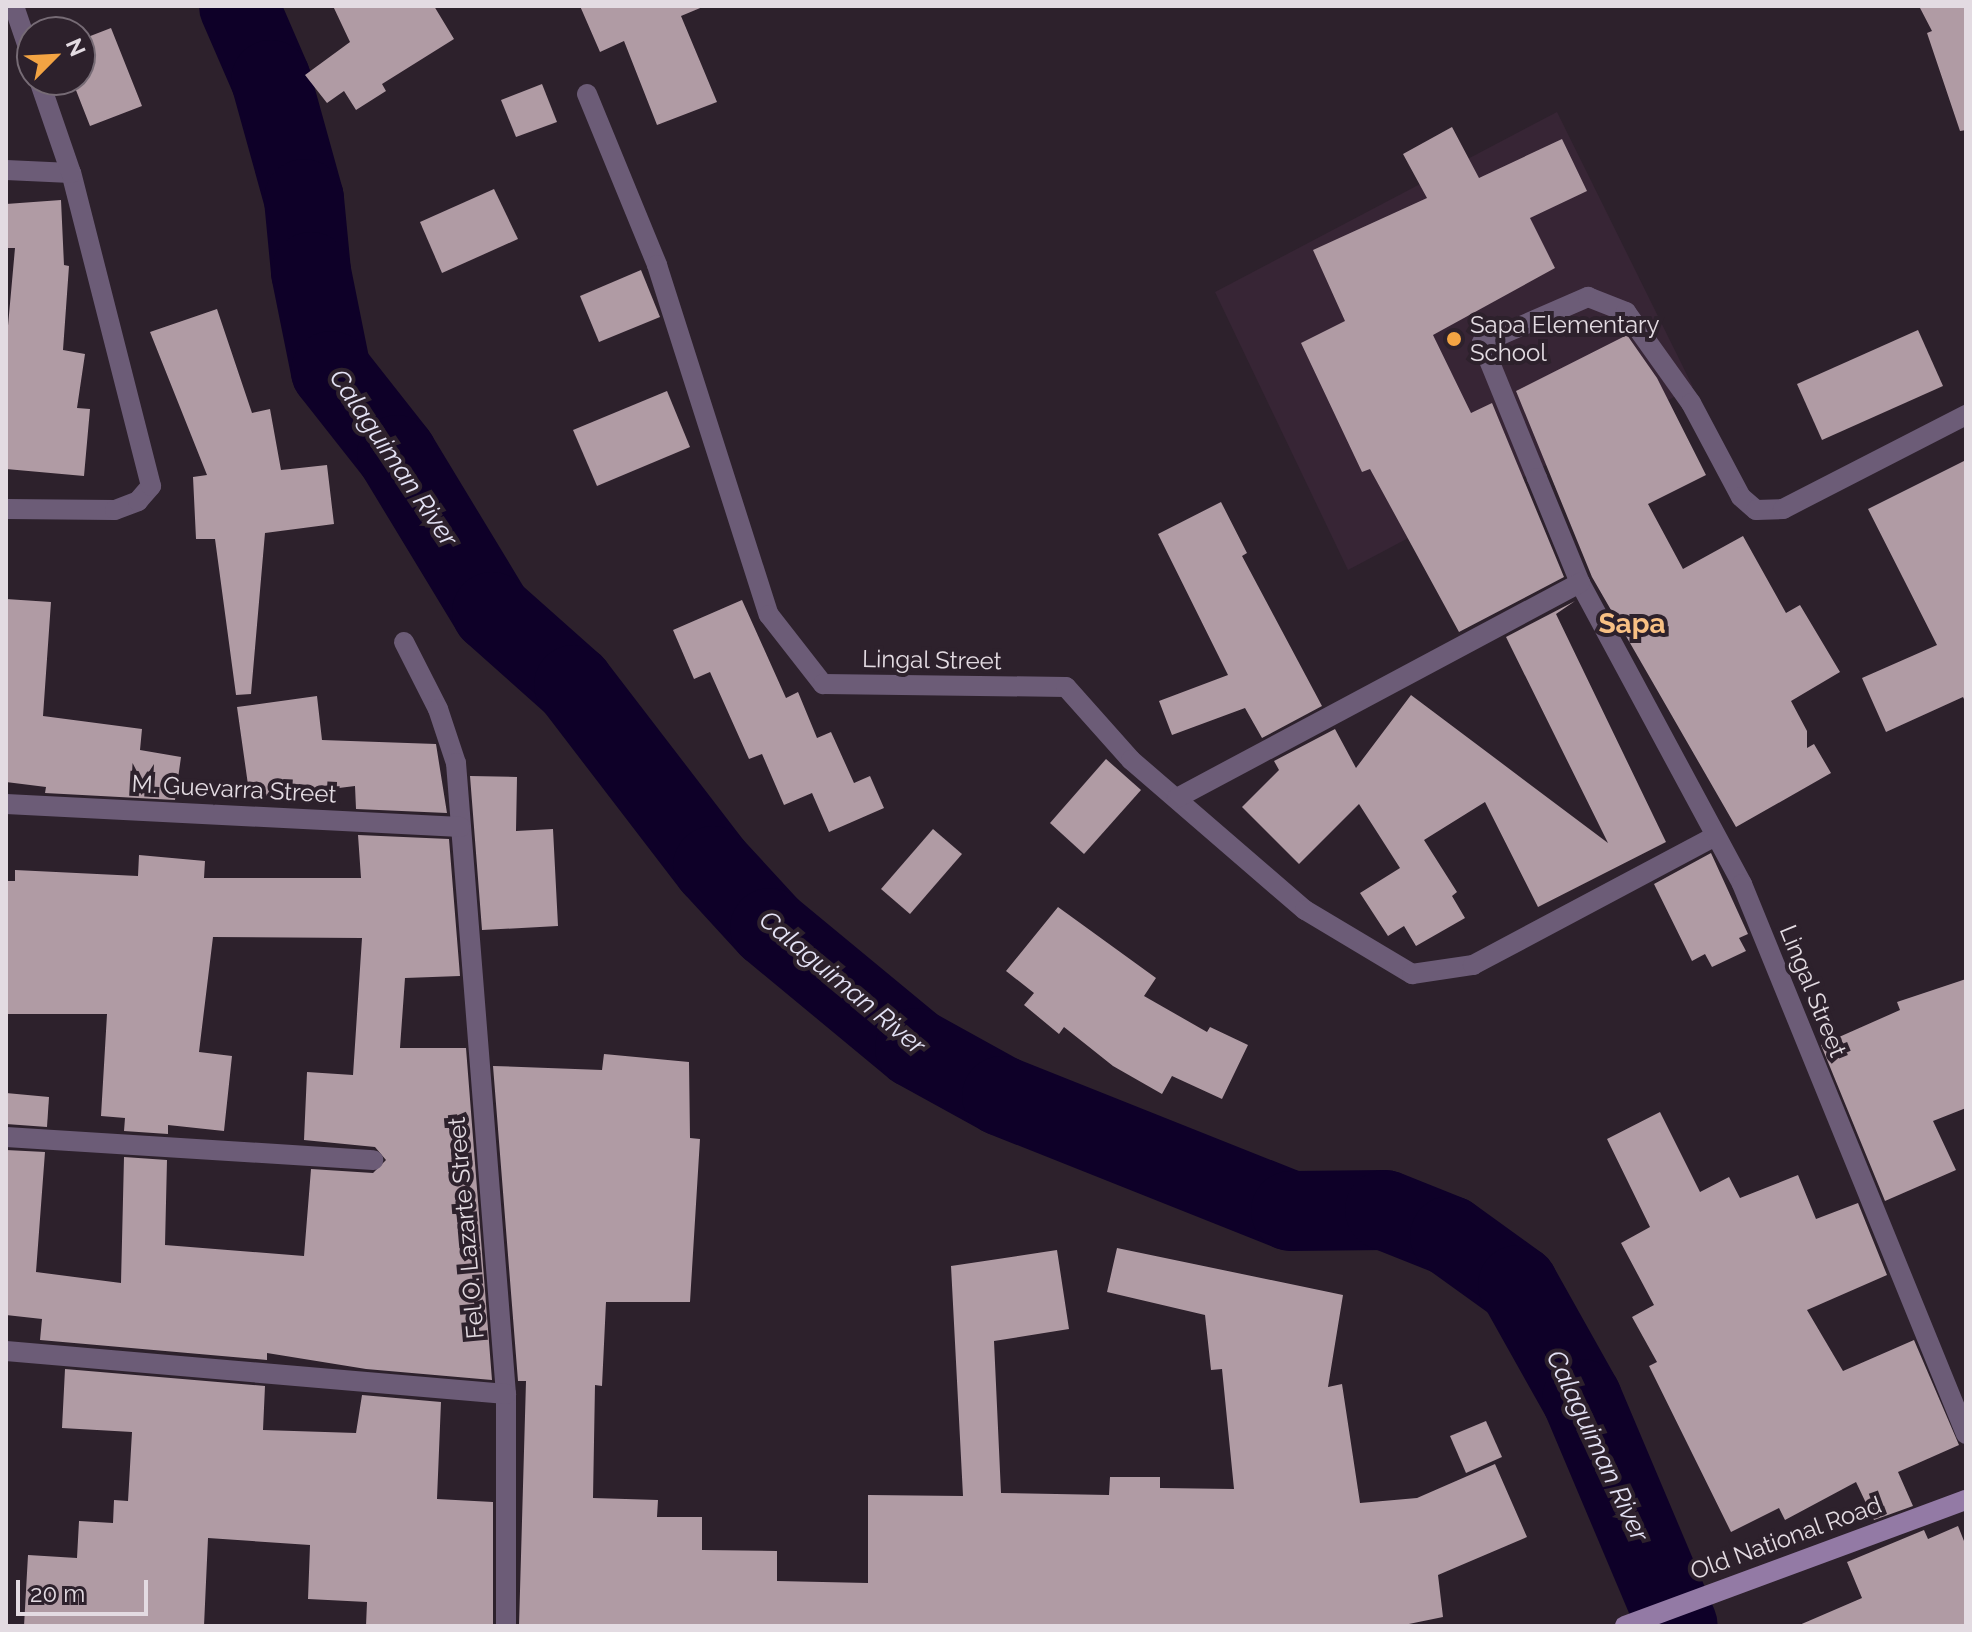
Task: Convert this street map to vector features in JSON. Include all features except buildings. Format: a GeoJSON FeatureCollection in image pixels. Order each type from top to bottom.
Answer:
{"type":"FeatureCollection","features":[{"type":"Feature","properties":{"kind":"main road","name":"Old National Road"},"geometry":{"type":"LineString","coordinates":[[1625,1626],[1966,1500]]}},
{"type":"Feature","properties":{"kind":"street","name":"Lingal Street"},"geometry":{"type":"LineString","coordinates":[[587,94],[657,265],[769,615],[823,684],[1066,687],[1131,760],[1177,798]]}},
{"type":"Feature","properties":{"kind":"street"},"geometry":{"type":"LineString","coordinates":[[6,509],[115,510],[138,501],[151,486],[71,173],[45,96]]}},
{"type":"Feature","properties":{"kind":"street"},"geometry":{"type":"LineString","coordinates":[[6,170],[71,173]]}},
{"type":"Feature","properties":{"kind":"street","name":"Lingal Street"},"geometry":{"type":"LineString","coordinates":[[1966,415],[1783,509],[1756,510],[1741,497],[1691,403],[1626,312],[1588,297],[1482,343],[1580,583],[1712,838],[1742,884],[1966,1434]]}},
{"type":"Feature","properties":{"kind":"street"},"geometry":{"type":"LineString","coordinates":[[1580,583],[1177,798],[1305,910],[1412,974],[1473,965],[1712,838]]}},
{"type":"Feature","properties":{"kind":"street","name":"Fel O. Lazarte Street"},"geometry":{"type":"LineString","coordinates":[[404,642],[438,709],[456,763],[506,1394],[506,1626]]}},
{"type":"Feature","properties":{"kind":"street","name":"M. Guevarra Street"},"geometry":{"type":"LineString","coordinates":[[6,804],[460,827]]}},
{"type":"Feature","properties":{"kind":"street"},"geometry":{"type":"LineString","coordinates":[[6,1137],[373,1160]]}},
{"type":"Feature","properties":{"kind":"street"},"geometry":{"type":"LineString","coordinates":[[6,1351],[506,1394]]}},
{"type":"Feature","properties":{"kind":"shaded area","name":"Sapa Elementary School"},"geometry":{"type":"Polygon","coordinates":[[[1557,112],[1693,387],[1348,570],[1215,292],[1557,112]]]}},
{"type":"Feature","properties":{"kind":"waterway","name":"Calaguiman River"},"geometry":{"type":"LineString","coordinates":[[239,6],[271,80],[304,199],[311,272],[331,371],[397,455],[492,612],[574,685],[713,866],[770,928],[915,1048],[1002,1096],[1291,1211],[1385,1210],[1450,1236],[1518,1285],[1582,1399],[1678,1626]]}},
{"type":"Feature","properties":{"kind":"place","name":"Sapa Elementary School"},"geometry":{"type":"Point","coordinates":[1454,339]}},
{"type":"Feature","properties":{"kind":"district","name":"Sapa"},"geometry":{"type":"Point","coordinates":[1632,624]}}]}
